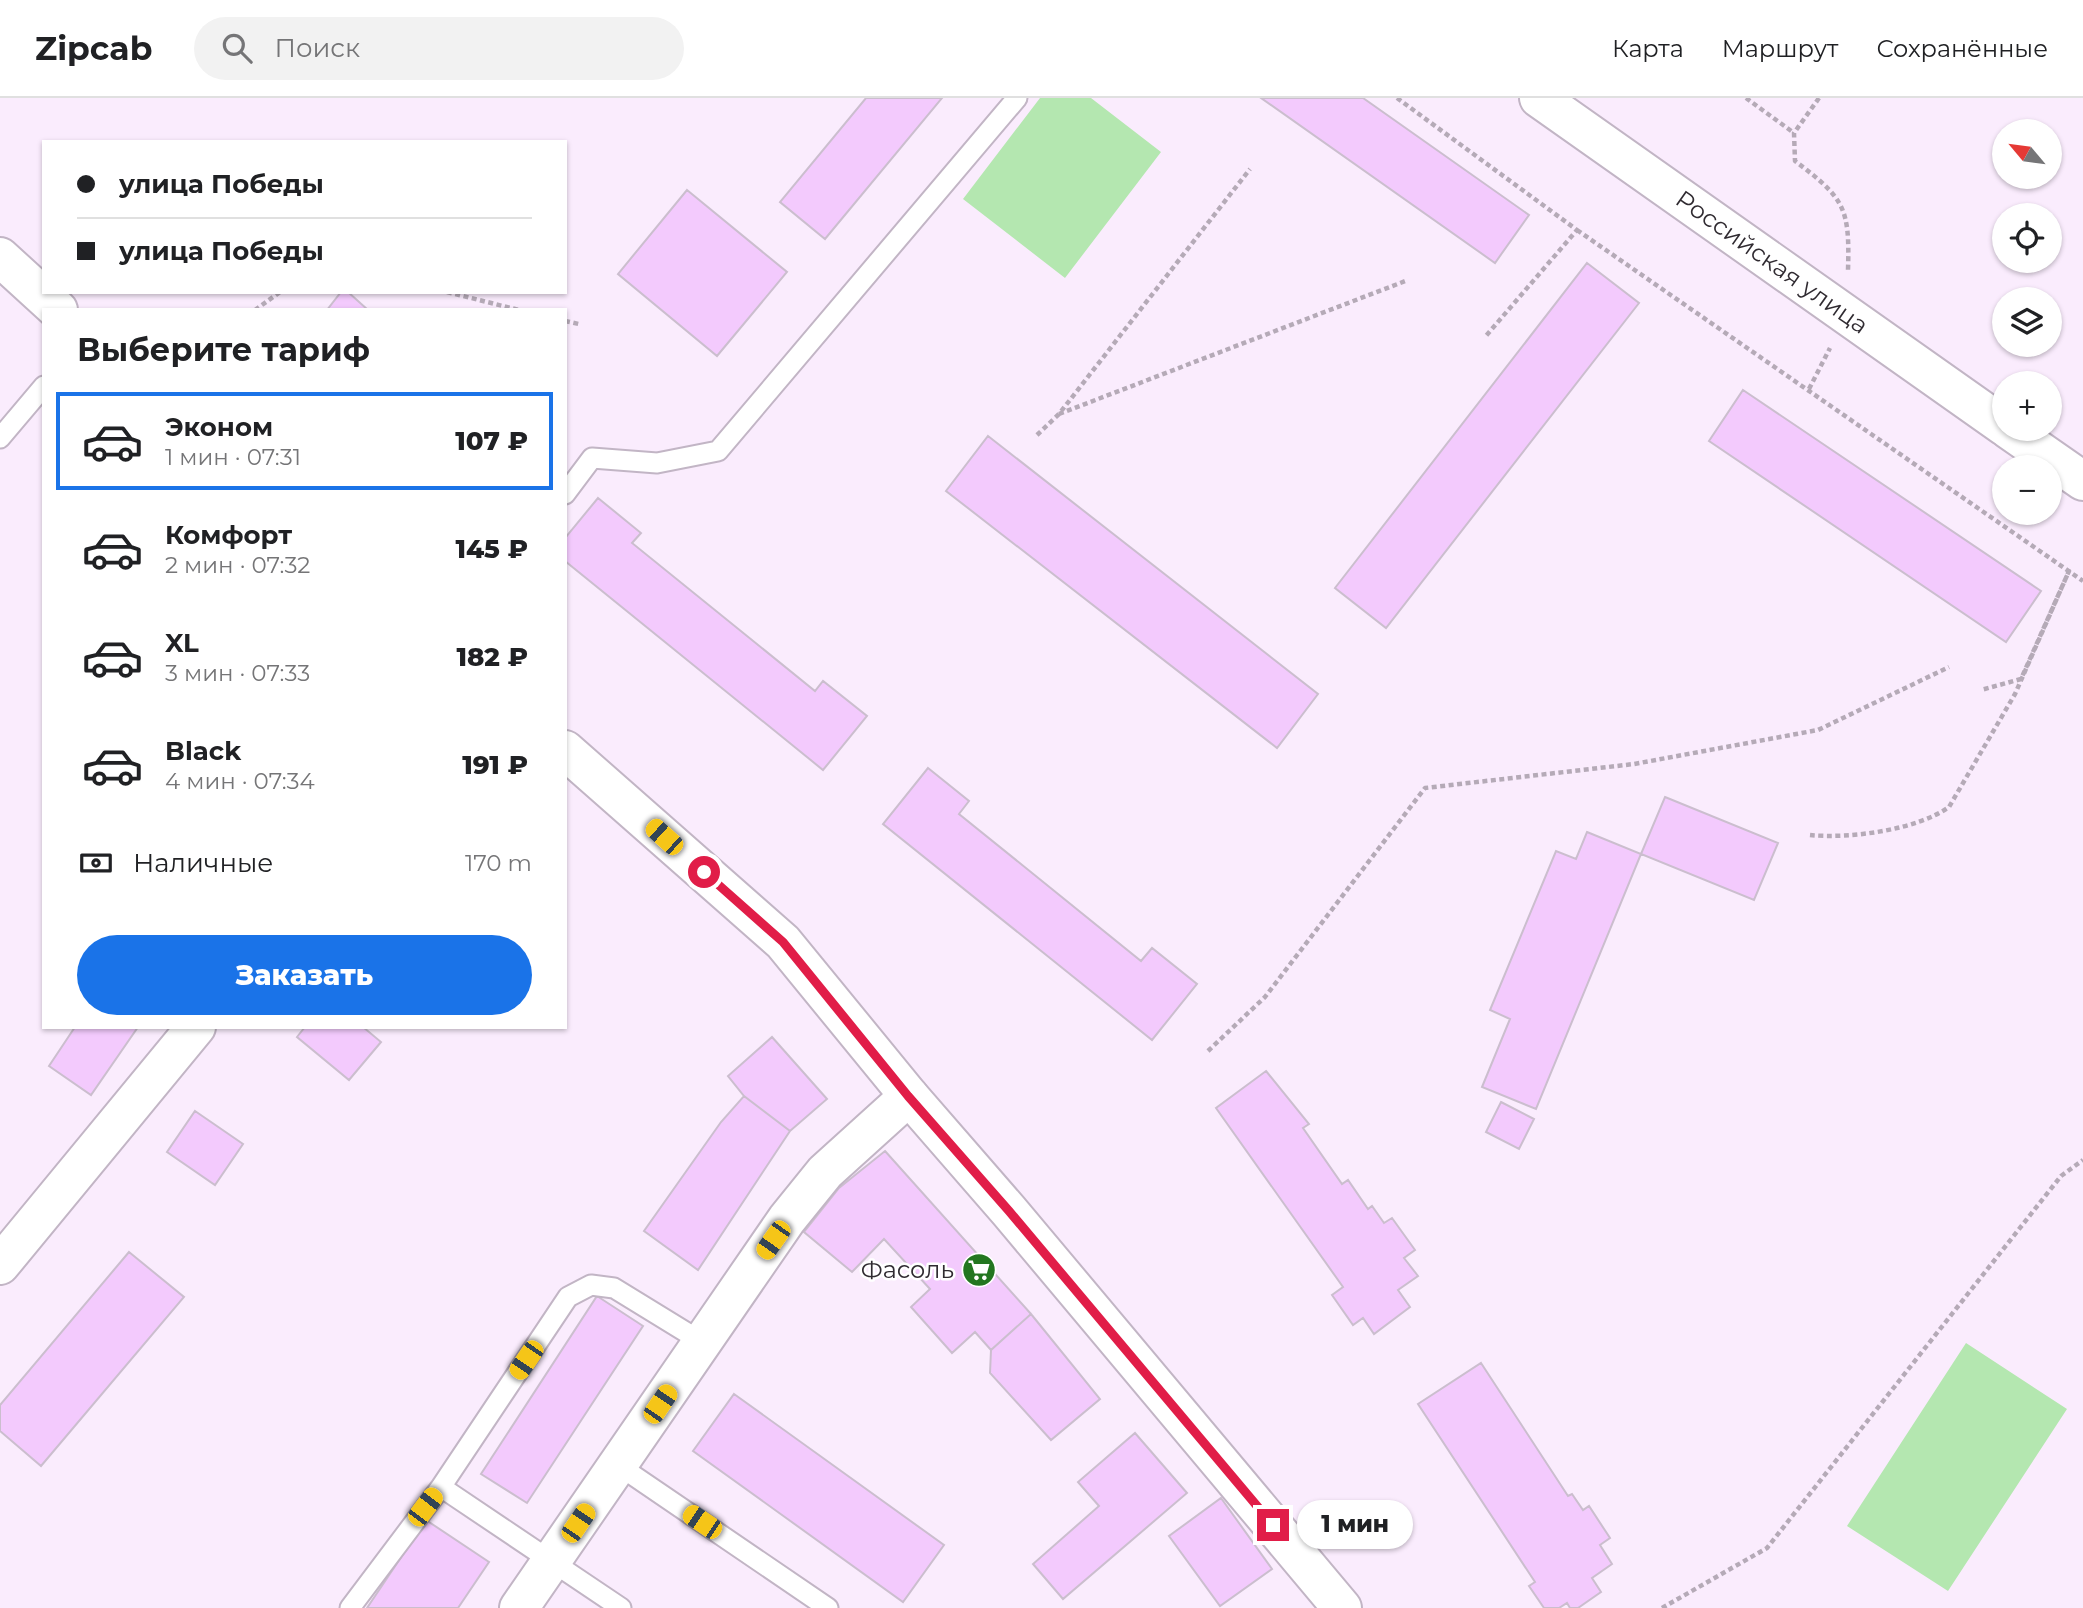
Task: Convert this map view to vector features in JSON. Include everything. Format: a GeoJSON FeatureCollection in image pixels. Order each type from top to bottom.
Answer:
{"type":"FeatureCollection","features":[{"type":"Feature","properties":{"kind":"street","name":"Российская улица"},"geometry":{"type":"LineString","coordinates":[[1553,102],[1846,317],[1992,417]]}},
{"type":"Feature","properties":{"kind":"street"},"geometry":{"type":"LineString","coordinates":[[0,257],[56,308]]}},
{"type":"Feature","properties":{"kind":"street","name":"Российская улица"},"geometry":{"type":"LineString","coordinates":[[2029,441],[2080,473]]}},
{"type":"Feature","properties":{"kind":"street"},"geometry":{"type":"LineString","coordinates":[[567,752],[783,942],[908,1096],[1027,1232],[1342,1608]]}},
{"type":"Feature","properties":{"kind":"street"},"geometry":{"type":"LineString","coordinates":[[0,1265],[194,1029]]}},
{"type":"Feature","properties":{"kind":"street"},"geometry":{"type":"LineString","coordinates":[[519,1608],[787,1219],[825,1172],[908,1096]]}},
{"type":"Feature","properties":{"kind":"lane"},"geometry":{"type":"LineString","coordinates":[[567,491],[592,458],[657,463],[718,451],[1017,98]]}},
{"type":"Feature","properties":{"kind":"lane"},"geometry":{"type":"LineString","coordinates":[[0,438],[42,388]]}},
{"type":"Feature","properties":{"kind":"lane"},"geometry":{"type":"LineString","coordinates":[[350,1608],[441,1487],[568,1297],[591,1285],[614,1288],[702,1342]]}},
{"type":"Feature","properties":{"kind":"lane"},"geometry":{"type":"LineString","coordinates":[[618,1465],[828,1608]]}},
{"type":"Feature","properties":{"kind":"lane"},"geometry":{"type":"LineString","coordinates":[[441,1487],[621,1608]]}},
{"type":"Feature","properties":{"kind":"path"},"geometry":{"type":"LineString","coordinates":[[1396,98],[1577,230],[1809,388],[2083,581]]}},
{"type":"Feature","properties":{"kind":"path"},"geometry":{"type":"LineString","coordinates":[[1746,98],[1794,133]]}},
{"type":"Feature","properties":{"kind":"path"},"geometry":{"type":"LineString","coordinates":[[1809,388],[1846,317],[1849,228],[1832,189],[1795,161],[1794,133],[1819,98]]}},
{"type":"Feature","properties":{"kind":"path"},"geometry":{"type":"LineString","coordinates":[[1037,435],[1059,414],[1250,169]]}},
{"type":"Feature","properties":{"kind":"path"},"geometry":{"type":"LineString","coordinates":[[1485,337],[1577,230]]}},
{"type":"Feature","properties":{"kind":"path"},"geometry":{"type":"LineString","coordinates":[[1059,414],[1408,280]]}},
{"type":"Feature","properties":{"kind":"path"},"geometry":{"type":"LineString","coordinates":[[258,308],[277,294]]}},
{"type":"Feature","properties":{"kind":"path"},"geometry":{"type":"LineString","coordinates":[[455,294],[511,308]]}},
{"type":"Feature","properties":{"kind":"path"},"geometry":{"type":"LineString","coordinates":[[567,321],[579,324]]}},
{"type":"Feature","properties":{"kind":"path"},"geometry":{"type":"LineString","coordinates":[[1981,690],[2021,679],[2069,571]]}},
{"type":"Feature","properties":{"kind":"path"},"geometry":{"type":"LineString","coordinates":[[1810,835],[1838,838],[1920,822],[1933,819],[1949,807],[2015,694],[2069,571]]}},
{"type":"Feature","properties":{"kind":"path"},"geometry":{"type":"LineString","coordinates":[[1208,1051],[1265,998],[1425,788],[1634,764],[1818,730],[1950,667]]}},
{"type":"Feature","properties":{"kind":"path"},"geometry":{"type":"LineString","coordinates":[[1661,1608],[1767,1548],[2061,1176],[2083,1160]]}},
{"type":"Feature","properties":{"kind":"green space"},"geometry":{"type":"Polygon","coordinates":[[[1040,98],[1091,98],[1161,152],[1065,278],[963,199],[1040,98]]]}},
{"type":"Feature","properties":{"kind":"green space"},"geometry":{"type":"Polygon","coordinates":[[[1966,1343],[2067,1409],[1948,1591],[1847,1526],[1966,1343]]]}},
{"type":"Feature","properties":{"kind":"building"},"geometry":{"type":"Polygon","coordinates":[[[866,98],[942,98],[825,239],[780,202],[866,98]]]}},
{"type":"Feature","properties":{"kind":"building"},"geometry":{"type":"Polygon","coordinates":[[[1261,98],[1363,98],[1529,215],[1495,263],[1261,98]]]}},
{"type":"Feature","properties":{"kind":"building"},"geometry":{"type":"Polygon","coordinates":[[[687,190],[787,272],[717,356],[618,274],[687,190]]]}},
{"type":"Feature","properties":{"kind":"building"},"geometry":{"type":"Polygon","coordinates":[[[1587,263],[1639,303],[1386,628],[1335,588],[1587,263]]]}},
{"type":"Feature","properties":{"kind":"building"},"geometry":{"type":"Polygon","coordinates":[[[339,294],[350,294],[366,308],[329,308],[339,294]]]}},
{"type":"Feature","properties":{"kind":"building"},"geometry":{"type":"Polygon","coordinates":[[[1743,390],[2041,591],[2006,642],[1709,441],[1743,390]]]}},
{"type":"Feature","properties":{"kind":"building"},"geometry":{"type":"Polygon","coordinates":[[[988,436],[1318,694],[1277,748],[946,491],[988,436]]]}},
{"type":"Feature","properties":{"kind":"building"},"geometry":{"type":"Polygon","coordinates":[[[598,498],[641,533],[632,543],[815,691],[823,681],[867,716],[823,770],[567,563],[567,536],[598,498]]]}},
{"type":"Feature","properties":{"kind":"building"},"geometry":{"type":"Polygon","coordinates":[[[928,768],[969,801],[959,814],[1141,961],[1152,948],[1197,984],[1152,1040],[883,824],[928,768]]]}},
{"type":"Feature","properties":{"kind":"building"},"geometry":{"type":"Polygon","coordinates":[[[1665,797],[1778,843],[1754,900],[1641,854],[1665,797]]]}},
{"type":"Feature","properties":{"kind":"building"},"geometry":{"type":"Polygon","coordinates":[[[1587,832],[1641,854],[1536,1109],[1482,1087],[1510,1019],[1490,1010],[1556,851],[1576,859],[1587,832]]]}},
{"type":"Feature","properties":{"kind":"building"},"geometry":{"type":"Polygon","coordinates":[[[74,1029],[137,1029],[91,1095],[49,1066],[74,1029]]]}},
{"type":"Feature","properties":{"kind":"building"},"geometry":{"type":"Polygon","coordinates":[[[303,1029],[365,1029],[381,1042],[349,1080],[297,1037],[303,1029]]]}},
{"type":"Feature","properties":{"kind":"building"},"geometry":{"type":"Polygon","coordinates":[[[772,1037],[827,1099],[790,1131],[744,1096],[728,1076],[772,1037]]]}},
{"type":"Feature","properties":{"kind":"building"},"geometry":{"type":"Polygon","coordinates":[[[1266,1071],[1309,1124],[1303,1128],[1342,1184],[1348,1180],[1368,1209],[1372,1206],[1384,1223],[1392,1218],[1415,1250],[1404,1258],[1418,1276],[1398,1290],[1410,1307],[1374,1334],[1363,1318],[1353,1325],[1332,1295],[1343,1287],[1216,1108],[1266,1071]]]}},
{"type":"Feature","properties":{"kind":"building"},"geometry":{"type":"Polygon","coordinates":[[[744,1096],[790,1131],[698,1270],[644,1231],[721,1122],[744,1096]]]}},
{"type":"Feature","properties":{"kind":"building"},"geometry":{"type":"Polygon","coordinates":[[[1501,1102],[1534,1119],[1519,1149],[1486,1132],[1501,1102]]]}},
{"type":"Feature","properties":{"kind":"building"},"geometry":{"type":"Polygon","coordinates":[[[195,1111],[243,1144],[215,1185],[167,1152],[195,1111]]]}},
{"type":"Feature","properties":{"kind":"building"},"geometry":{"type":"Polygon","coordinates":[[[885,1151],[1031,1314],[991,1350],[975,1332],[952,1353],[911,1307],[930,1289],[884,1239],[852,1272],[804,1232],[839,1188],[885,1151]]]}},
{"type":"Feature","properties":{"kind":"building"},"geometry":{"type":"Polygon","coordinates":[[[129,1252],[184,1297],[41,1466],[0,1431],[0,1405],[129,1252]]]}},
{"type":"Feature","properties":{"kind":"building"},"geometry":{"type":"Polygon","coordinates":[[[597,1296],[643,1326],[527,1503],[481,1474],[597,1296]]]}},
{"type":"Feature","properties":{"kind":"building"},"geometry":{"type":"Polygon","coordinates":[[[1031,1314],[1100,1399],[1051,1440],[990,1373],[991,1350],[1031,1314]]]}},
{"type":"Feature","properties":{"kind":"building"},"geometry":{"type":"Polygon","coordinates":[[[1481,1363],[1568,1496],[1572,1494],[1583,1510],[1589,1506],[1610,1538],[1600,1545],[1612,1564],[1592,1578],[1601,1592],[1578,1608],[1570,1608],[1567,1603],[1559,1608],[1544,1608],[1529,1586],[1535,1582],[1418,1404],[1481,1363]]]}},
{"type":"Feature","properties":{"kind":"building"},"geometry":{"type":"Polygon","coordinates":[[[734,1394],[944,1545],[903,1602],[693,1451],[734,1394]]]}},
{"type":"Feature","properties":{"kind":"building"},"geometry":{"type":"Polygon","coordinates":[[[1135,1433],[1187,1493],[1063,1599],[1033,1564],[1099,1506],[1078,1482],[1135,1433]]]}},
{"type":"Feature","properties":{"kind":"building"},"geometry":{"type":"Polygon","coordinates":[[[1221,1498],[1272,1569],[1220,1606],[1169,1536],[1221,1498]]]}},
{"type":"Feature","properties":{"kind":"building"},"geometry":{"type":"Polygon","coordinates":[[[426,1520],[489,1562],[458,1608],[367,1608],[426,1520]]]}},
{"type":"Feature","properties":{"kind":"place","name":"Фасоль"},"geometry":{"type":"Point","coordinates":[979,1270]}},
{"type":"Feature","properties":{"kind":"route"},"geometry":{"type":"LineString","coordinates":[[704,872],[783,942],[908,1096],[1009,1211],[1273,1525]]}}]}
